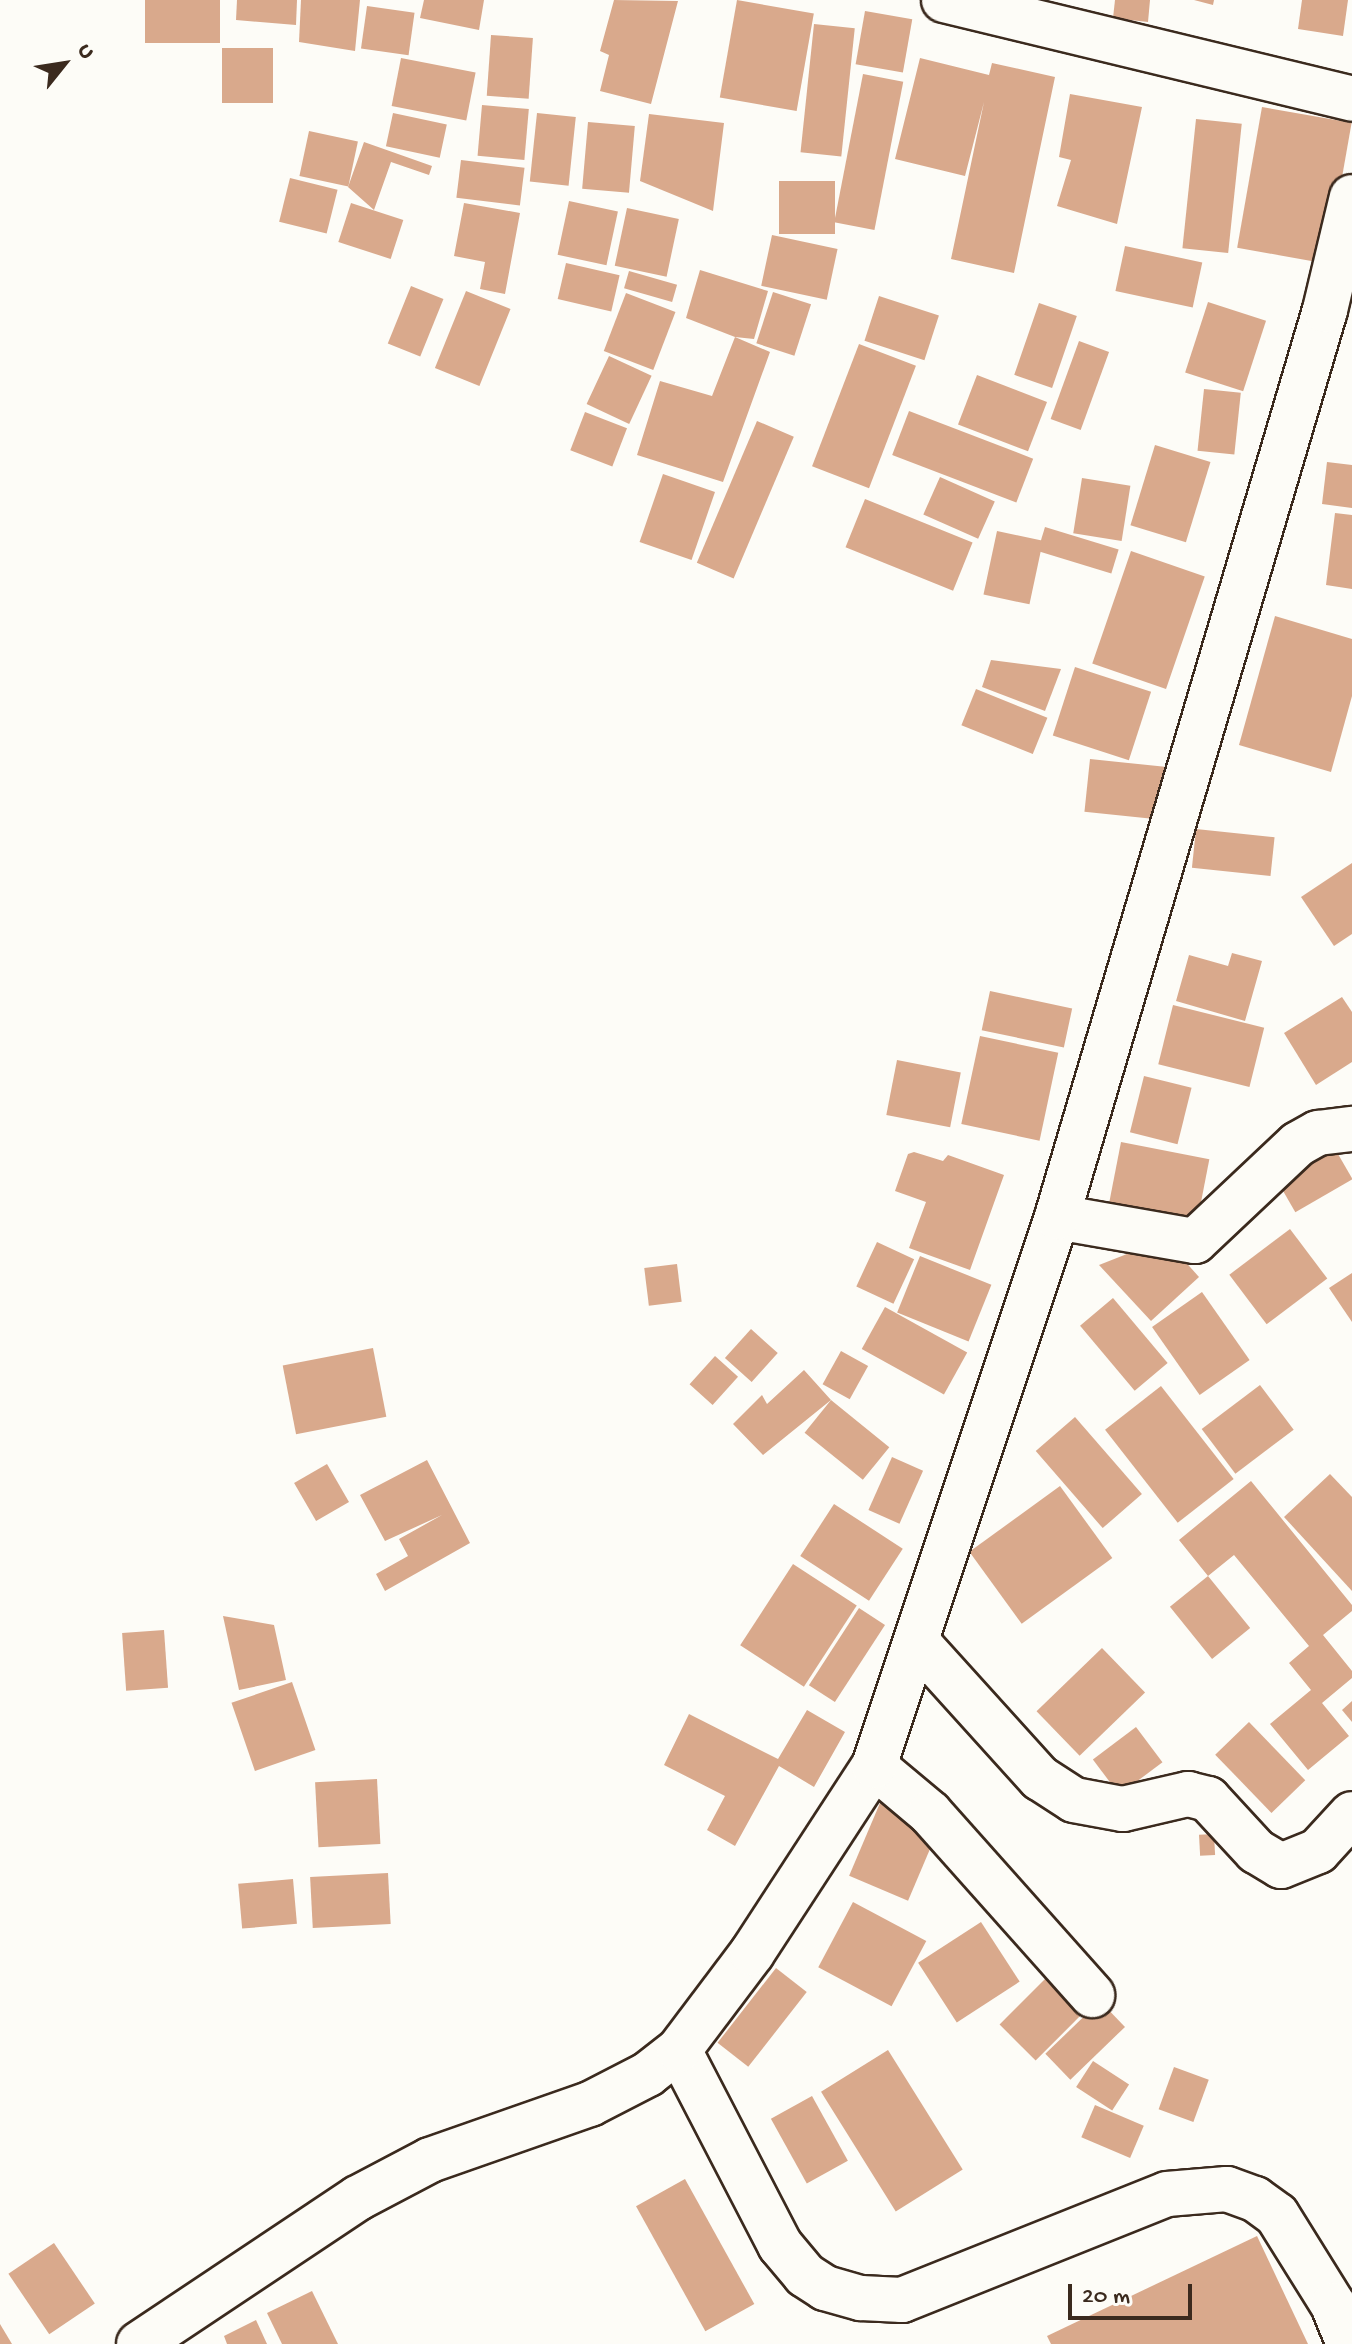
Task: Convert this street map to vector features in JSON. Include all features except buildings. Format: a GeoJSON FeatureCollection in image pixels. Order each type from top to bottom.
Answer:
{"type":"FeatureCollection","features":[{"type":"Feature","properties":{"kind":"street"},"geometry":{"type":"LineString","coordinates":[[944,0],[1352,99]]}},
{"type":"Feature","properties":{"kind":"street"},"geometry":{"type":"LineString","coordinates":[[139,2344],[358,2198],[430,2160],[590,2104],[648,2074],[679,2050],[752,1953],[874,1766],[1057,1217],[1325,310],[1352,197]]}},
{"type":"Feature","properties":{"kind":"street"},"geometry":{"type":"LineString","coordinates":[[1057,1217],[1195,1241],[1298,1144],[1318,1133],[1352,1129]]}},
{"type":"Feature","properties":{"kind":"street"},"geometry":{"type":"LineString","coordinates":[[916,1641],[1040,1778],[1074,1800],[1123,1809],[1188,1794],[1208,1799],[1256,1851],[1281,1866],[1318,1851],[1352,1814]]}},
{"type":"Feature","properties":{"kind":"street"},"geometry":{"type":"LineString","coordinates":[[874,1766],[930,1813],[1092,1995]]}},
{"type":"Feature","properties":{"kind":"street"},"geometry":{"type":"LineString","coordinates":[[679,2050],[780,2245],[805,2275],[825,2288],[861,2298],[902,2300],[1167,2194],[1227,2189],[1277,2215],[1333,2305],[1349,2344]]}}]}
